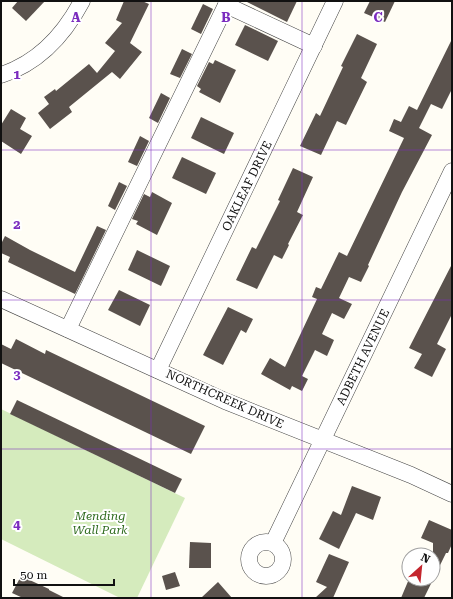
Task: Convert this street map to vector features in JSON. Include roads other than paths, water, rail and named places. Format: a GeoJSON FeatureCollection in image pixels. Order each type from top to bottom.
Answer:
{"type":"FeatureCollection","features":[{"type":"Feature","properties":{"kind":"street"},"geometry":{"type":"LineString","coordinates":[[1,75],[22,66],[38,56],[51,45],[72,20],[82,1]]}},
{"type":"Feature","properties":{"kind":"street","name":"OAKLEAF DRIVE"},"geometry":{"type":"LineString","coordinates":[[158,370],[335,1]]}},
{"type":"Feature","properties":{"kind":"street"},"geometry":{"type":"LineString","coordinates":[[68,329],[227,3],[314,46]]}},
{"type":"Feature","properties":{"kind":"street","name":"ADBETH AVENUE"},"geometry":{"type":"LineString","coordinates":[[273,543],[452,171]]}},
{"type":"Feature","properties":{"kind":"street","name":"NORTHCREEK DRIVE"},"geometry":{"type":"LineString","coordinates":[[1,299],[225,401],[411,475],[452,494]]}},
{"type":"Feature","properties":{"kind":"park label","name":"Mending Wall Park"},"geometry":{"type":"Point","coordinates":[100,523]}}]}
